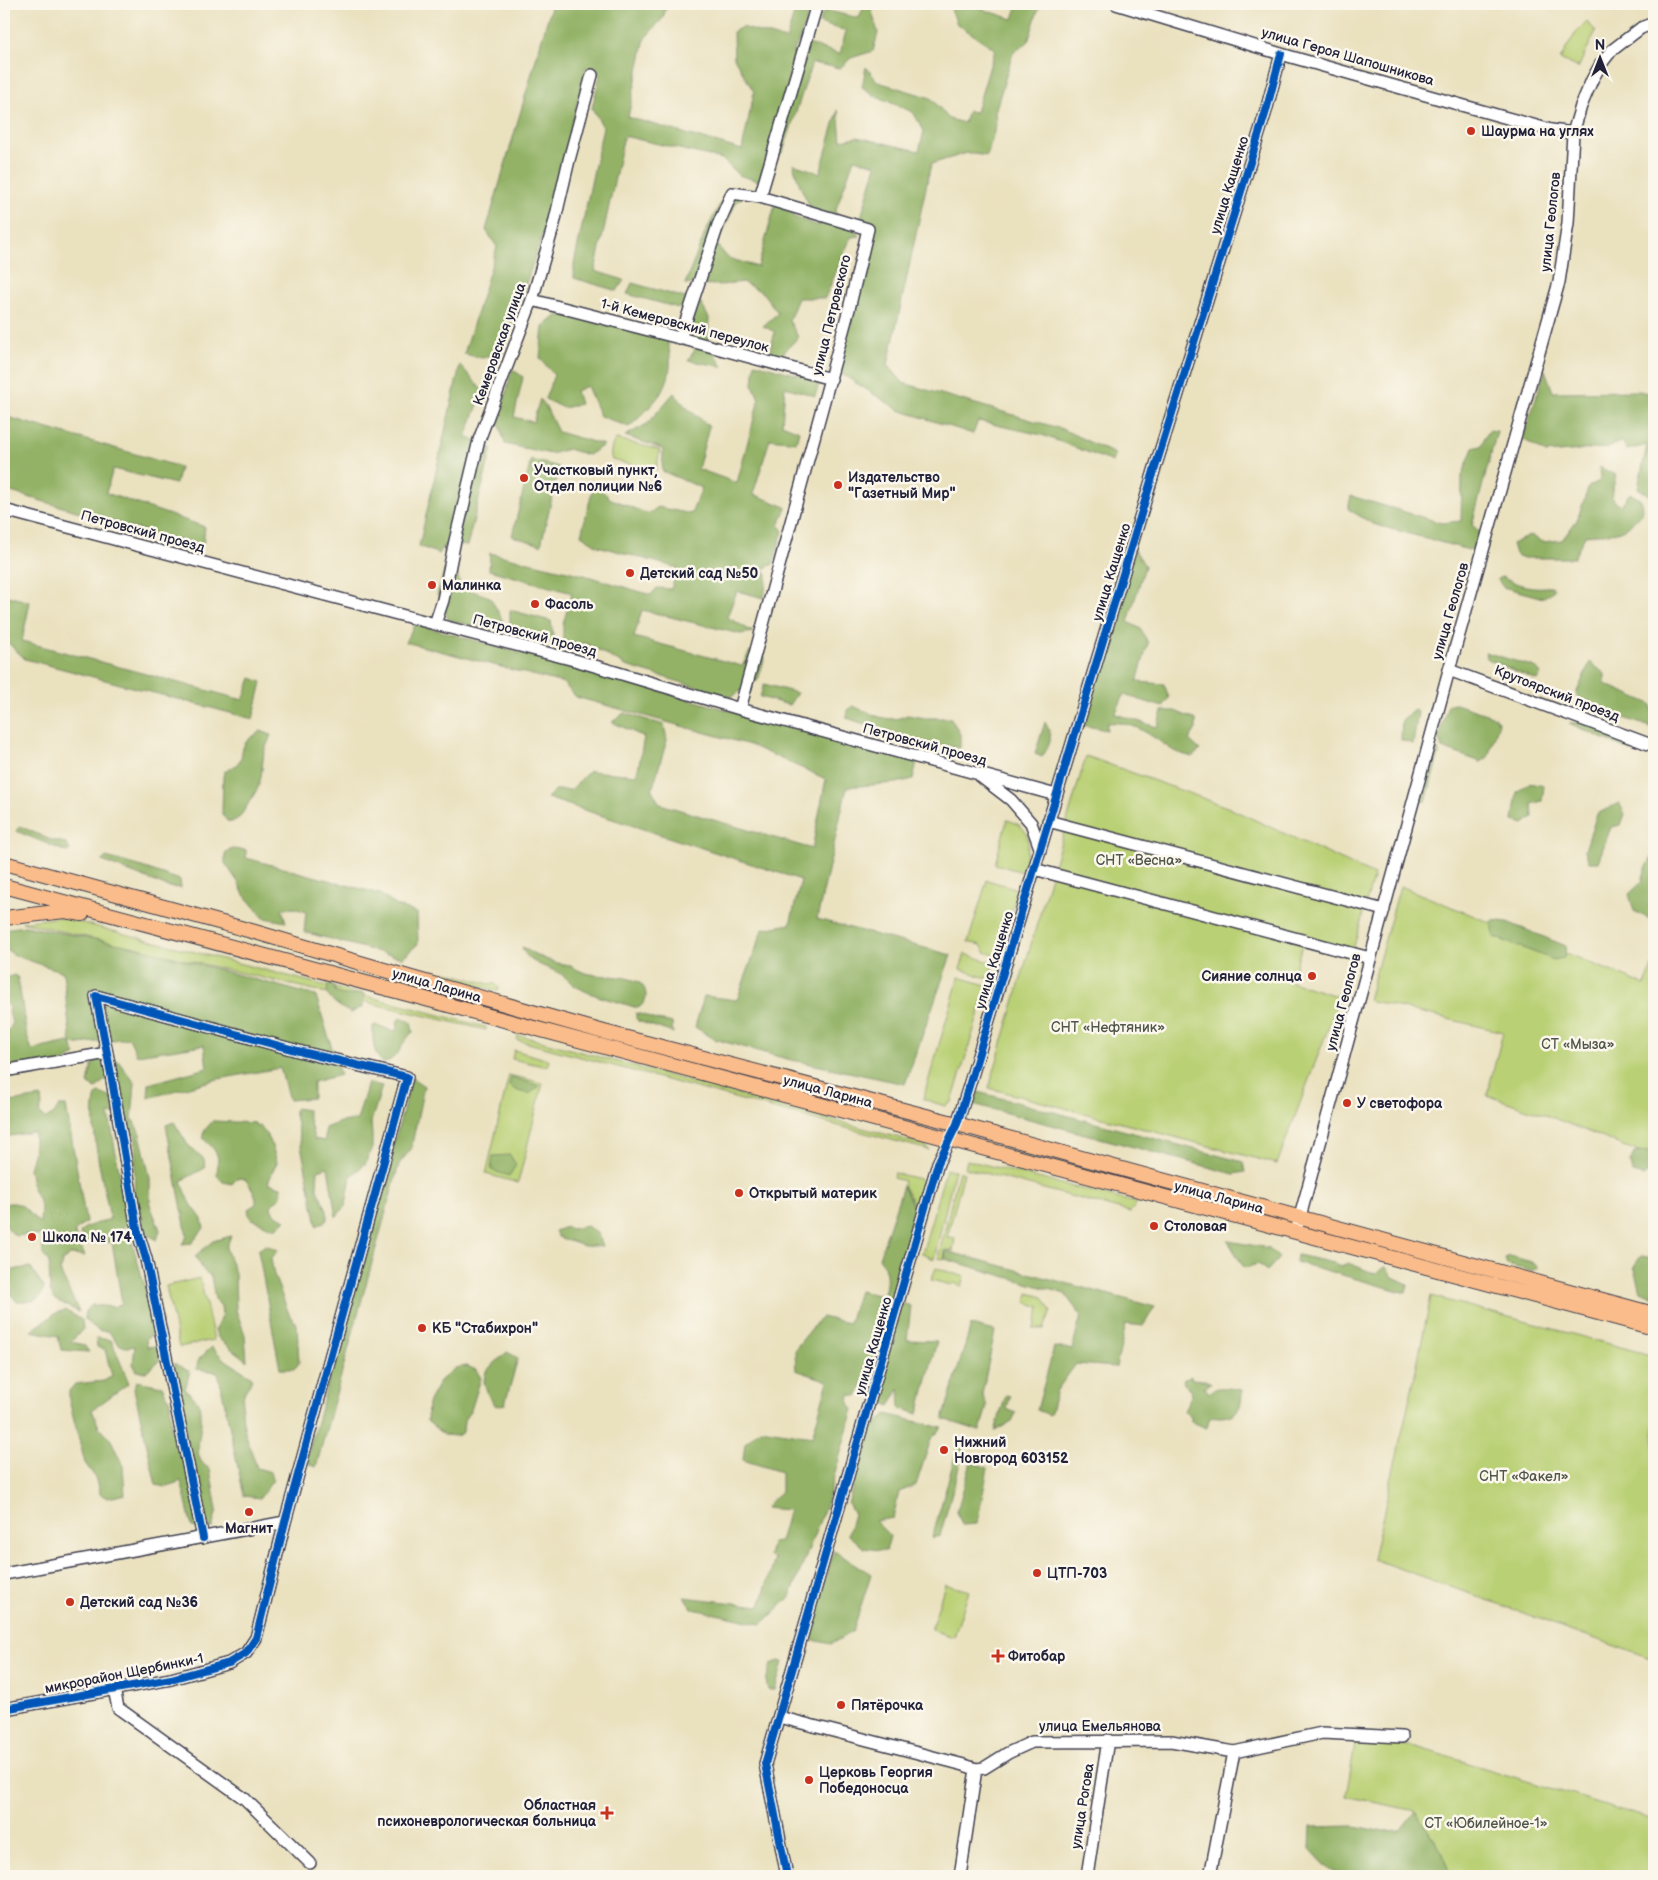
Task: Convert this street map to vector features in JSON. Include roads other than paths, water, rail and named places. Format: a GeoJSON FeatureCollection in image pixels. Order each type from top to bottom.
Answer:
{"type":"FeatureCollection","features":[{"type":"Feature","properties":{"kind":"main road"},"geometry":{"type":"LineString","coordinates":[[4,853],[131,897]]}},
{"type":"Feature","properties":{"kind":"main road","name":"улица Ларина"},"geometry":{"type":"LineString","coordinates":[[4,863],[131,897],[604,1032],[957,1124],[1654,1328]]}},
{"type":"Feature","properties":{"kind":"main road"},"geometry":{"type":"LineString","coordinates":[[6,886],[137,922]]}},
{"type":"Feature","properties":{"kind":"main road"},"geometry":{"type":"LineString","coordinates":[[4,918],[65,911],[137,922]]}},
{"type":"Feature","properties":{"kind":"main road","name":"улица Ларина"},"geometry":{"type":"LineString","coordinates":[[137,922],[950,1139],[1654,1314]]}},
{"type":"Feature","properties":{"kind":"street"},"geometry":{"type":"LineString","coordinates":[[680,339],[718,225],[732,193],[760,197],[817,4]]}},
{"type":"Feature","properties":{"kind":"street","name":"улица Героя Шапошникова"},"geometry":{"type":"LineString","coordinates":[[1116,4],[1282,54],[1551,130],[1573,133]]}},
{"type":"Feature","properties":{"kind":"street","name":"улица Геологов"},"geometry":{"type":"LineString","coordinates":[[1298,1225],[1449,670],[1560,282],[1568,223],[1573,133],[1592,80],[1601,64],[1621,43],[1641,28],[1654,23]]}},
{"type":"Feature","properties":{"kind":"street","name":"улица Кащенко"},"geometry":{"type":"LineString","coordinates":[[788,1876],[765,1764],[938,1163],[957,1124],[1282,54]]}},
{"type":"Feature","properties":{"kind":"street","name":"Кемеровская улица"},"geometry":{"type":"LineString","coordinates":[[435,624],[443,600],[479,440],[532,300],[554,224],[568,160],[592,75]]}},
{"type":"Feature","properties":{"kind":"street","name":"улица Петровского"},"geometry":{"type":"LineString","coordinates":[[740,709],[850,309],[868,229],[760,197]]}},
{"type":"Feature","properties":{"kind":"street","name":"1-й Кемеровский переулок"},"geometry":{"type":"LineString","coordinates":[[532,300],[831,380]]}},
{"type":"Feature","properties":{"kind":"street","name":"Петровский проезд"},"geometry":{"type":"LineString","coordinates":[[4,510],[578,660],[740,709],[1056,795]]}},
{"type":"Feature","properties":{"kind":"street","name":"Крутоярский проезд"},"geometry":{"type":"LineString","coordinates":[[1449,670],[1654,746]]}},
{"type":"Feature","properties":{"kind":"street"},"geometry":{"type":"LineString","coordinates":[[975,773],[1011,800],[1031,823],[1040,848]]}},
{"type":"Feature","properties":{"kind":"street"},"geometry":{"type":"LineString","coordinates":[[1048,821],[1384,910]]}},
{"type":"Feature","properties":{"kind":"street"},"geometry":{"type":"LineString","coordinates":[[1034,869],[1370,958]]}},
{"type":"Feature","properties":{"kind":"street"},"geometry":{"type":"LineString","coordinates":[[4,1574],[204,1538],[285,1522],[407,1077],[302,1052],[96,996],[137,1229],[146,1259],[204,1538]]}},
{"type":"Feature","properties":{"kind":"street"},"geometry":{"type":"LineString","coordinates":[[4,1071],[107,1053]]}},
{"type":"Feature","properties":{"kind":"street","name":"микрорайон Щербинки-1"},"geometry":{"type":"LineString","coordinates":[[4,1709],[171,1679],[229,1664],[246,1653],[256,1638],[285,1522]]}},
{"type":"Feature","properties":{"kind":"street"},"geometry":{"type":"LineString","coordinates":[[114,1689],[118,1708],[245,1799],[310,1863]]}},
{"type":"Feature","properties":{"kind":"street"},"geometry":{"type":"LineString","coordinates":[[779,1717],[964,1765],[976,1770],[960,1876]]}},
{"type":"Feature","properties":{"kind":"street","name":"улица Емельянова"},"geometry":{"type":"LineString","coordinates":[[976,1770],[984,1768],[1008,1753],[1032,1742],[1171,1741],[1234,1752],[1322,1732],[1402,1737]]}},
{"type":"Feature","properties":{"kind":"street","name":"улица Рогова"},"geometry":{"type":"LineString","coordinates":[[1087,1876],[1108,1740]]}},
{"type":"Feature","properties":{"kind":"street"},"geometry":{"type":"LineString","coordinates":[[1210,1876],[1234,1752]]}},
{"type":"Feature","properties":{"kind":"place","name":"Шаурма на углях"},"geometry":{"type":"Point","coordinates":[1471,131]}},
{"type":"Feature","properties":{"kind":"place","name":"Участковый пункт, Отдел полиции №6"},"geometry":{"type":"Point","coordinates":[524,478]}},
{"type":"Feature","properties":{"kind":"place","name":"Издательство \"Газетный Мир\""},"geometry":{"type":"Point","coordinates":[838,485]}},
{"type":"Feature","properties":{"kind":"place","name":"Детский сад №50"},"geometry":{"type":"Point","coordinates":[630,573]}},
{"type":"Feature","properties":{"kind":"place","name":"Малинка"},"geometry":{"type":"Point","coordinates":[432,585]}},
{"type":"Feature","properties":{"kind":"place","name":"Фасоль"},"geometry":{"type":"Point","coordinates":[535,604]}},
{"type":"Feature","properties":{"kind":"place","name":"Сияние солнца"},"geometry":{"type":"Point","coordinates":[1312,976]}},
{"type":"Feature","properties":{"kind":"place","name":"У светофора"},"geometry":{"type":"Point","coordinates":[1347,1103]}},
{"type":"Feature","properties":{"kind":"place","name":"Открытый материк"},"geometry":{"type":"Point","coordinates":[739,1193]}},
{"type":"Feature","properties":{"kind":"place","name":"Столовая"},"geometry":{"type":"Point","coordinates":[1154,1226]}},
{"type":"Feature","properties":{"kind":"place","name":"Школа № 174"},"geometry":{"type":"Point","coordinates":[32,1237]}},
{"type":"Feature","properties":{"kind":"place","name":"КБ \"Стабихрон\""},"geometry":{"type":"Point","coordinates":[422,1328]}},
{"type":"Feature","properties":{"kind":"place","name":"Нижний Новгород 603152"},"geometry":{"type":"Point","coordinates":[944,1450]}},
{"type":"Feature","properties":{"kind":"place","name":"Магнит"},"geometry":{"type":"Point","coordinates":[249,1512]}},
{"type":"Feature","properties":{"kind":"place","name":"ЦТП-703"},"geometry":{"type":"Point","coordinates":[1037,1573]}},
{"type":"Feature","properties":{"kind":"place","name":"Детский сад №36"},"geometry":{"type":"Point","coordinates":[70,1602]}},
{"type":"Feature","properties":{"kind":"place","name":"Фитобар"},"geometry":{"type":"Point","coordinates":[998,1656]}},
{"type":"Feature","properties":{"kind":"place","name":"Пятёрочка"},"geometry":{"type":"Point","coordinates":[841,1705]}},
{"type":"Feature","properties":{"kind":"place","name":"Церковь Георгия Победоносца"},"geometry":{"type":"Point","coordinates":[809,1780]}},
{"type":"Feature","properties":{"kind":"place","name":"Областная психоневрологическая больница"},"geometry":{"type":"Point","coordinates":[607,1813]}},
{"type":"Feature","properties":{"kind":"park label","name":"СНТ «Весна»"},"geometry":{"type":"Point","coordinates":[1139,860]}},
{"type":"Feature","properties":{"kind":"park label","name":"СНТ «Нефтяник»"},"geometry":{"type":"Point","coordinates":[1108,1027]}},
{"type":"Feature","properties":{"kind":"park label","name":"СТ «Мыза»"},"geometry":{"type":"Point","coordinates":[1578,1044]}},
{"type":"Feature","properties":{"kind":"park label","name":"СНТ «Факел»"},"geometry":{"type":"Point","coordinates":[1524,1476]}},
{"type":"Feature","properties":{"kind":"park label","name":"СТ «Юбилейное-1»"},"geometry":{"type":"Point","coordinates":[1486,1823]}}]}
